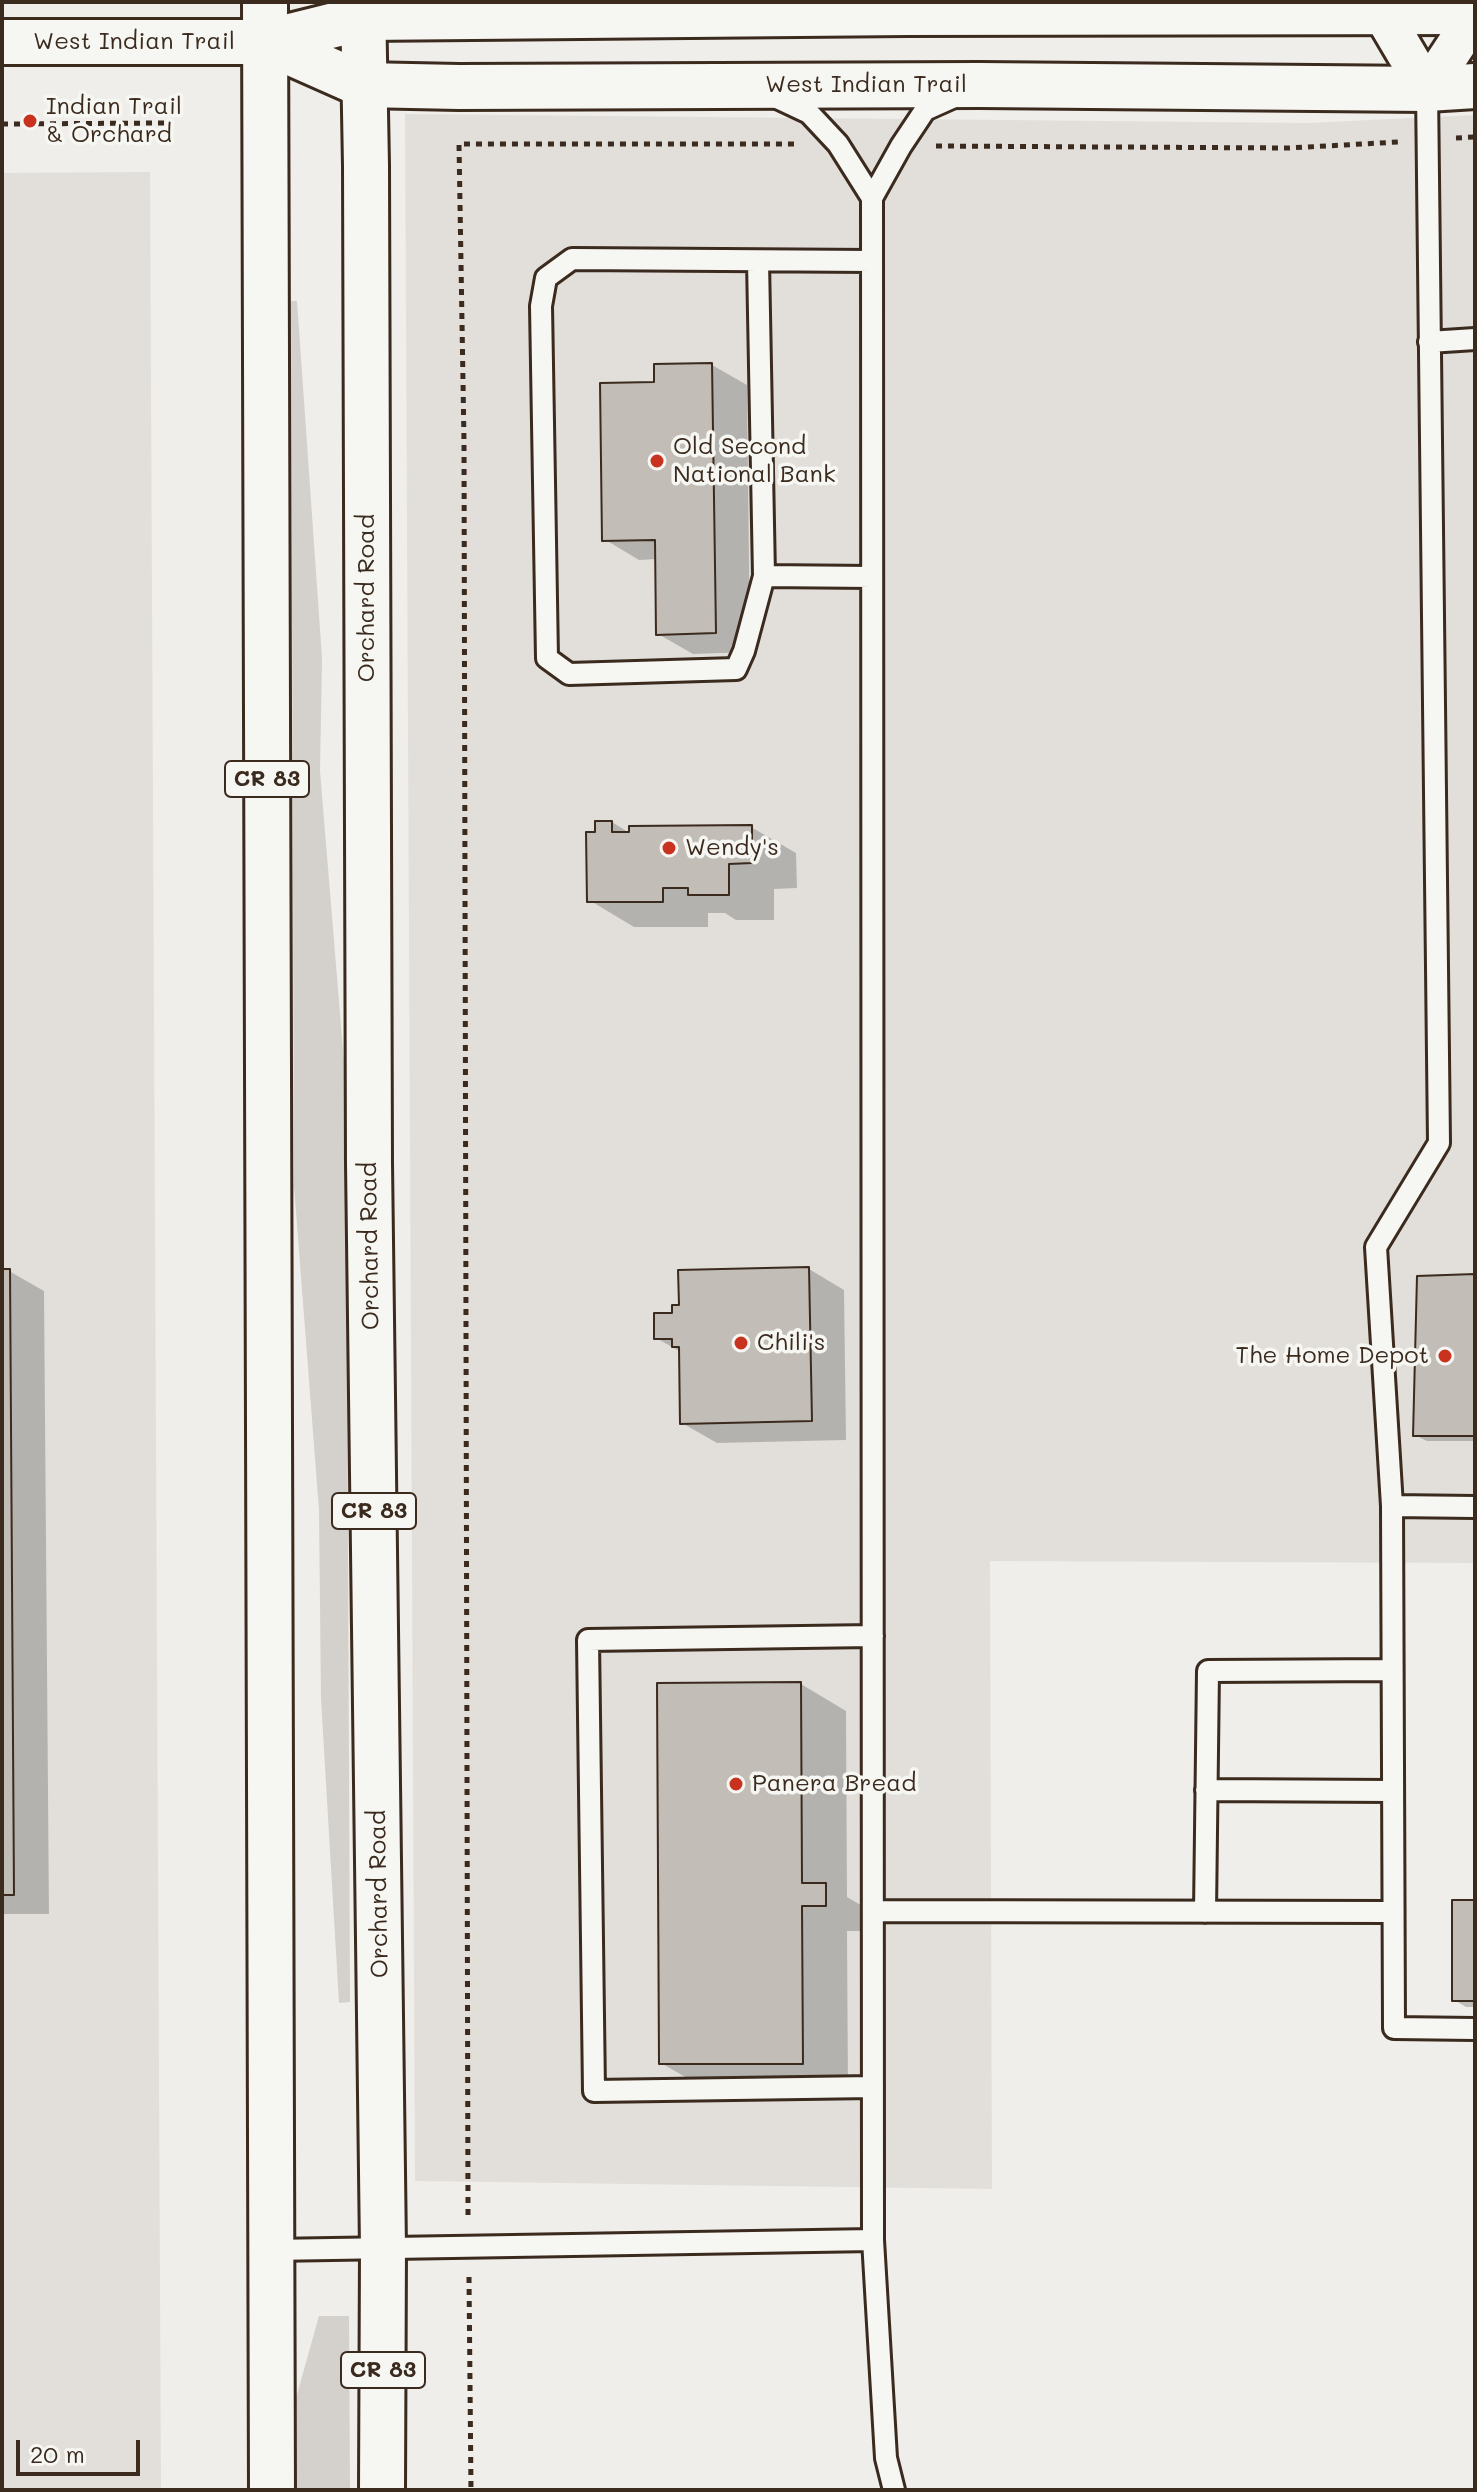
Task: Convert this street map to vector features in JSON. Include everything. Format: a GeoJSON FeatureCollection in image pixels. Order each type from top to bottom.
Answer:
{"type":"FeatureCollection","features":[{"type":"Feature","properties":{"kind":"main road","name":"West Indian Trail"},"geometry":{"type":"LineString","coordinates":[[2,42],[265,22],[363,10],[908,7],[1106,13],[1382,7]]}},
{"type":"Feature","properties":{"kind":"main road"},"geometry":{"type":"LineString","coordinates":[[1382,7],[1475,14]]}},
{"type":"Feature","properties":{"kind":"main road","name":"Orchard Road"},"geometry":{"type":"LineString","coordinates":[[363,10],[369,1147],[383,2249],[382,2490]]}},
{"type":"Feature","properties":{"kind":"main road","name":"West Indian Trail"},"geometry":{"type":"LineString","coordinates":[[265,22],[363,85],[1427,89],[1475,86]]}},
{"type":"Feature","properties":{"kind":"main road","name":"CR 83"},"geometry":{"type":"LineString","coordinates":[[265,22],[272,2490]]}},
{"type":"Feature","properties":{"kind":"street"},"geometry":{"type":"LineString","coordinates":[[1382,7],[1427,89],[1475,14]]}},
{"type":"Feature","properties":{"kind":"lane"},"geometry":{"type":"LineString","coordinates":[[894,2490],[886,2458],[873,2240],[872,198],[925,110],[979,85]]}},
{"type":"Feature","properties":{"kind":"lane"},"geometry":{"type":"LineString","coordinates":[[750,86],[809,113],[838,144],[872,198]]}},
{"type":"Feature","properties":{"kind":"lane"},"geometry":{"type":"LineString","coordinates":[[1427,89],[1439,1143],[1376,1247],[1392,1506],[1394,2028],[1475,2029]]}},
{"type":"Feature","properties":{"kind":"lane"},"geometry":{"type":"LineString","coordinates":[[758,261],[764,576],[744,651],[736,669],[569,674],[547,658],[541,306],[546,278],[572,259],[872,261]]}},
{"type":"Feature","properties":{"kind":"lane"},"geometry":{"type":"LineString","coordinates":[[1429,342],[1475,339]]}},
{"type":"Feature","properties":{"kind":"lane"},"geometry":{"type":"LineString","coordinates":[[764,576],[872,577]]}},
{"type":"Feature","properties":{"kind":"lane"},"geometry":{"type":"LineString","coordinates":[[1392,1506],[1475,1507]]}},
{"type":"Feature","properties":{"kind":"lane"},"geometry":{"type":"LineString","coordinates":[[873,1636],[588,1640],[594,2091],[873,2087]]}},
{"type":"Feature","properties":{"kind":"lane"},"geometry":{"type":"LineString","coordinates":[[1205,1912],[1208,1671],[1392,1670]]}},
{"type":"Feature","properties":{"kind":"lane"},"geometry":{"type":"LineString","coordinates":[[1206,1790],[1393,1791]]}},
{"type":"Feature","properties":{"kind":"lane"},"geometry":{"type":"LineString","coordinates":[[873,1911],[1393,1912]]}},
{"type":"Feature","properties":{"kind":"lane"},"geometry":{"type":"LineString","coordinates":[[272,2250],[873,2240]]}},
{"type":"Feature","properties":{"kind":"path"},"geometry":{"type":"LineString","coordinates":[[2,124],[165,123]]}},
{"type":"Feature","properties":{"kind":"path"},"geometry":{"type":"LineString","coordinates":[[901,146],[1289,148],[1475,137]]}},
{"type":"Feature","properties":{"kind":"path"},"geometry":{"type":"LineString","coordinates":[[468,2175],[464,441],[459,144],[838,144]]}},
{"type":"Feature","properties":{"kind":"path"},"geometry":{"type":"LineString","coordinates":[[470,2310],[471,2490]]}},
{"type":"Feature","properties":{"kind":"shaded area"},"geometry":{"type":"Polygon","coordinates":[[[405,114],[1307,123],[1475,115],[1475,1563],[990,1561],[992,2189],[415,2181],[405,114]]]}},
{"type":"Feature","properties":{"kind":"shaded area"},"geometry":{"type":"Polygon","coordinates":[[[150,172],[161,2490],[2,2490],[2,173],[150,172]]]}},
{"type":"Feature","properties":{"kind":"shaded area"},"geometry":{"type":"Polygon","coordinates":[[[291,301],[297,301],[322,658],[320,771],[346,1086],[350,2002],[339,2003],[321,1699],[319,1510],[294,1186],[291,301]]]}},
{"type":"Feature","properties":{"kind":"shaded area"},"geometry":{"type":"Polygon","coordinates":[[[319,2316],[349,2316],[350,2490],[297,2490],[296,2398],[319,2316]]]}},
{"type":"Feature","properties":{"kind":"building","name":"Old Second National Bank"},"geometry":{"type":"Polygon","coordinates":[[[712,363],[716,633],[656,635],[655,540],[602,541],[600,383],[654,382],[654,364],[712,363]]]}},
{"type":"Feature","properties":{"kind":"building","name":"Wendy's"},"geometry":{"type":"Polygon","coordinates":[[[595,821],[612,821],[612,832],[629,832],[629,826],[752,825],[752,863],[729,864],[729,895],[688,895],[688,888],[663,888],[663,902],[587,902],[586,832],[595,832],[595,821]]]}},
{"type":"Feature","properties":{"kind":"building","name":"Chili's"},"geometry":{"type":"Polygon","coordinates":[[[809,1267],[812,1421],[680,1424],[679,1347],[672,1347],[672,1339],[654,1339],[654,1313],[672,1313],[672,1305],[679,1305],[678,1270],[809,1267]]]}},
{"type":"Feature","properties":{"kind":"building"},"geometry":{"type":"Polygon","coordinates":[[[2,1269],[10,1269],[14,1895],[2,1895],[2,1269]]]}},
{"type":"Feature","properties":{"kind":"building","name":"The Home Depot"},"geometry":{"type":"Polygon","coordinates":[[[1475,1274],[1475,1436],[1413,1436],[1417,1276],[1475,1274]]]}},
{"type":"Feature","properties":{"kind":"building"},"geometry":{"type":"Polygon","coordinates":[[[801,1682],[802,1883],[826,1883],[826,1906],[802,1906],[803,2064],[659,2064],[657,1683],[801,1682]]]}},
{"type":"Feature","properties":{"kind":"building"},"geometry":{"type":"Polygon","coordinates":[[[1452,1900],[1475,1900],[1475,2001],[1452,2001],[1452,1900]]]}},
{"type":"Feature","properties":{"kind":"place","name":"Indian Trail & Orchard"},"geometry":{"type":"Point","coordinates":[30,121]}},
{"type":"Feature","properties":{"kind":"place","name":"Old Second National Bank"},"geometry":{"type":"Point","coordinates":[657,461]}},
{"type":"Feature","properties":{"kind":"place","name":"Wendy's"},"geometry":{"type":"Point","coordinates":[669,848]}},
{"type":"Feature","properties":{"kind":"place","name":"Chili's"},"geometry":{"type":"Point","coordinates":[741,1343]}},
{"type":"Feature","properties":{"kind":"place","name":"The Home Depot"},"geometry":{"type":"Point","coordinates":[1445,1356]}},
{"type":"Feature","properties":{"kind":"place","name":"Panera Bread"},"geometry":{"type":"Point","coordinates":[736,1784]}}]}
